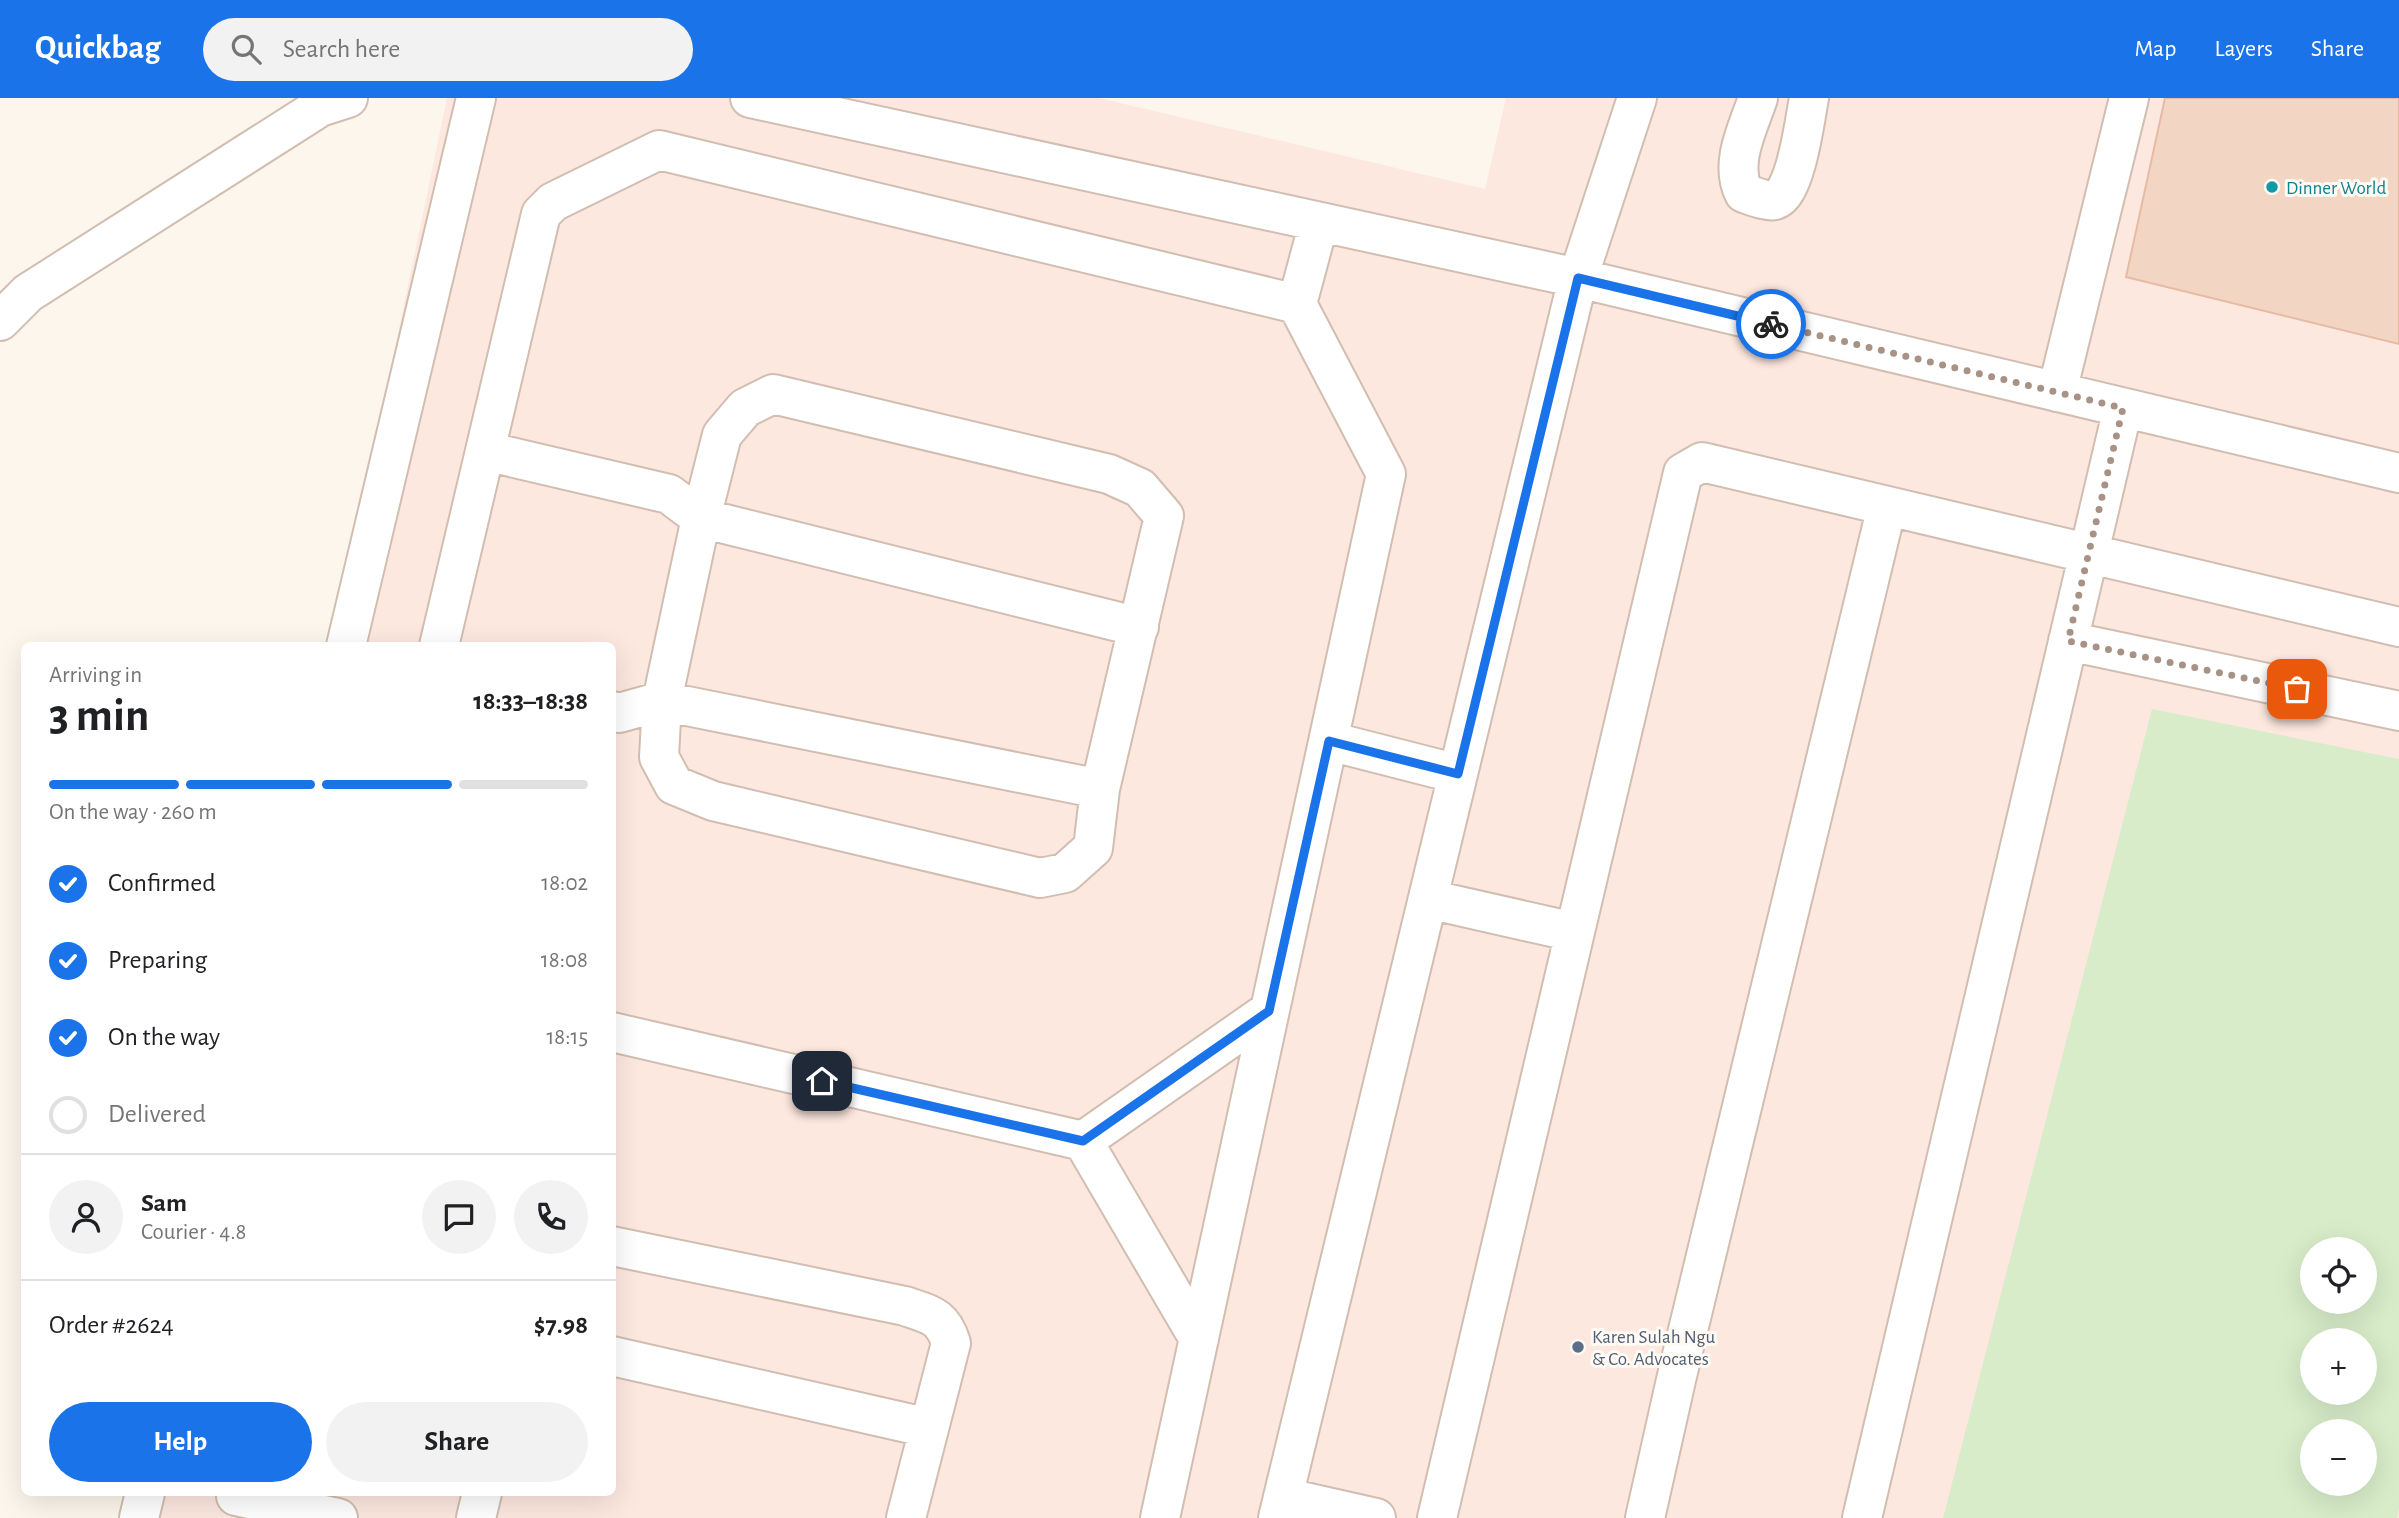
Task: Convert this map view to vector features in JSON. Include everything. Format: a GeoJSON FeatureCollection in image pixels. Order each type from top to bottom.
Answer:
{"type":"FeatureCollection","features":[{"type":"Feature","properties":{"kind":"street"},"geometry":{"type":"LineString","coordinates":[[0,321],[40,285],[320,107],[348,98]]}},
{"type":"Feature","properties":{"kind":"street"},"geometry":{"type":"LineString","coordinates":[[347,642],[476,98]]}},
{"type":"Feature","properties":{"kind":"street"},"geometry":{"type":"LineString","coordinates":[[750,98],[1578,278],[2399,473]]}},
{"type":"Feature","properties":{"kind":"street"},"geometry":{"type":"LineString","coordinates":[[1376,1518],[1281,1507],[1578,278],[1637,98]]}},
{"type":"Feature","properties":{"kind":"street"},"geometry":{"type":"LineString","coordinates":[[1758,98],[1737,165],[1737,180],[1744,193],[1773,201],[1782,197],[1791,184],[1809,98]]}},
{"type":"Feature","properties":{"kind":"street"},"geometry":{"type":"LineString","coordinates":[[2057,392],[2129,98]]}},
{"type":"Feature","properties":{"kind":"street"},"geometry":{"type":"LineString","coordinates":[[440,642],[541,214],[553,202],[659,150],[1297,304]]}},
{"type":"Feature","properties":{"kind":"street"},"geometry":{"type":"LineString","coordinates":[[1160,1518],[1386,474],[1297,304],[1319,222]]}},
{"type":"Feature","properties":{"kind":"street"},"geometry":{"type":"LineString","coordinates":[[774,394],[1109,474],[1140,488],[1164,516],[1100,789],[1093,848],[1065,873],[1040,878],[713,801],[674,785],[659,757],[662,701],[701,518],[722,435],[745,408],[774,394]]}},
{"type":"Feature","properties":{"kind":"street"},"geometry":{"type":"LineString","coordinates":[[1862,1518],[2123,408]]}},
{"type":"Feature","properties":{"kind":"street"},"geometry":{"type":"LineString","coordinates":[[485,451],[669,494],[701,518],[1139,627]]}},
{"type":"Feature","properties":{"kind":"street"},"geometry":{"type":"LineString","coordinates":[[1437,1518],[1683,473],[1703,462],[2399,626]]}},
{"type":"Feature","properties":{"kind":"street"},"geometry":{"type":"LineString","coordinates":[[1645,1518],[1887,506]]}},
{"type":"Feature","properties":{"kind":"street"},"geometry":{"type":"LineString","coordinates":[[2068,641],[2399,711]]}},
{"type":"Feature","properties":{"kind":"street"},"geometry":{"type":"LineString","coordinates":[[616,712],[662,701],[1100,789]]}},
{"type":"Feature","properties":{"kind":"street"},"geometry":{"type":"LineString","coordinates":[[1329,741],[1458,774]]}},
{"type":"Feature","properties":{"kind":"street"},"geometry":{"type":"LineString","coordinates":[[1428,900],[1574,932]]}},
{"type":"Feature","properties":{"kind":"street"},"geometry":{"type":"LineString","coordinates":[[1083,1141],[1269,1011]]}},
{"type":"Feature","properties":{"kind":"street"},"geometry":{"type":"LineString","coordinates":[[616,1033],[1083,1141],[1199,1339]]}},
{"type":"Feature","properties":{"kind":"street"},"geometry":{"type":"LineString","coordinates":[[616,1247],[905,1306],[932,1315],[946,1327],[951,1343],[906,1518]]}},
{"type":"Feature","properties":{"kind":"street"},"geometry":{"type":"LineString","coordinates":[[616,1357],[929,1428]]}},
{"type":"Feature","properties":{"kind":"street"},"geometry":{"type":"LineString","coordinates":[[139,1518],[144,1496]]}},
{"type":"Feature","properties":{"kind":"street"},"geometry":{"type":"LineString","coordinates":[[477,1518],[481,1496]]}},
{"type":"Feature","properties":{"kind":"street"},"geometry":{"type":"LineString","coordinates":[[235,1502],[338,1518]]}},
{"type":"Feature","properties":{"kind":"shaded area"},"geometry":{"type":"Polygon","coordinates":[[[447,98],[1099,98],[1485,189],[1506,98],[2399,98],[2399,1518],[153,1518],[157,1496],[616,1496],[616,642],[334,642],[447,98]]]}},
{"type":"Feature","properties":{"kind":"green space"},"geometry":{"type":"Polygon","coordinates":[[[2152,709],[2399,759],[2397,1518],[1943,1518],[2152,709]]]}},
{"type":"Feature","properties":{"kind":"building","name":"Dinner World"},"geometry":{"type":"Polygon","coordinates":[[[2165,98],[2399,98],[2399,344],[2126,277],[2165,98]]]}},
{"type":"Feature","properties":{"kind":"way so far"},"geometry":{"type":"LineString","coordinates":[[1771,324],[2123,408],[2068,641],[2297,689]]}},
{"type":"Feature","properties":{"kind":"place","name":"Dinner World"},"geometry":{"type":"Point","coordinates":[2272,187]}},
{"type":"Feature","properties":{"kind":"place","name":"Karen Sulah Ngu & Co. Advocates"},"geometry":{"type":"Point","coordinates":[1578,1347]}},
{"type":"Feature","properties":{"kind":"route"},"geometry":{"type":"LineString","coordinates":[[822,1081],[1083,1141],[1269,1011],[1329,741],[1458,774],[1578,278],[1771,324]]}}]}
